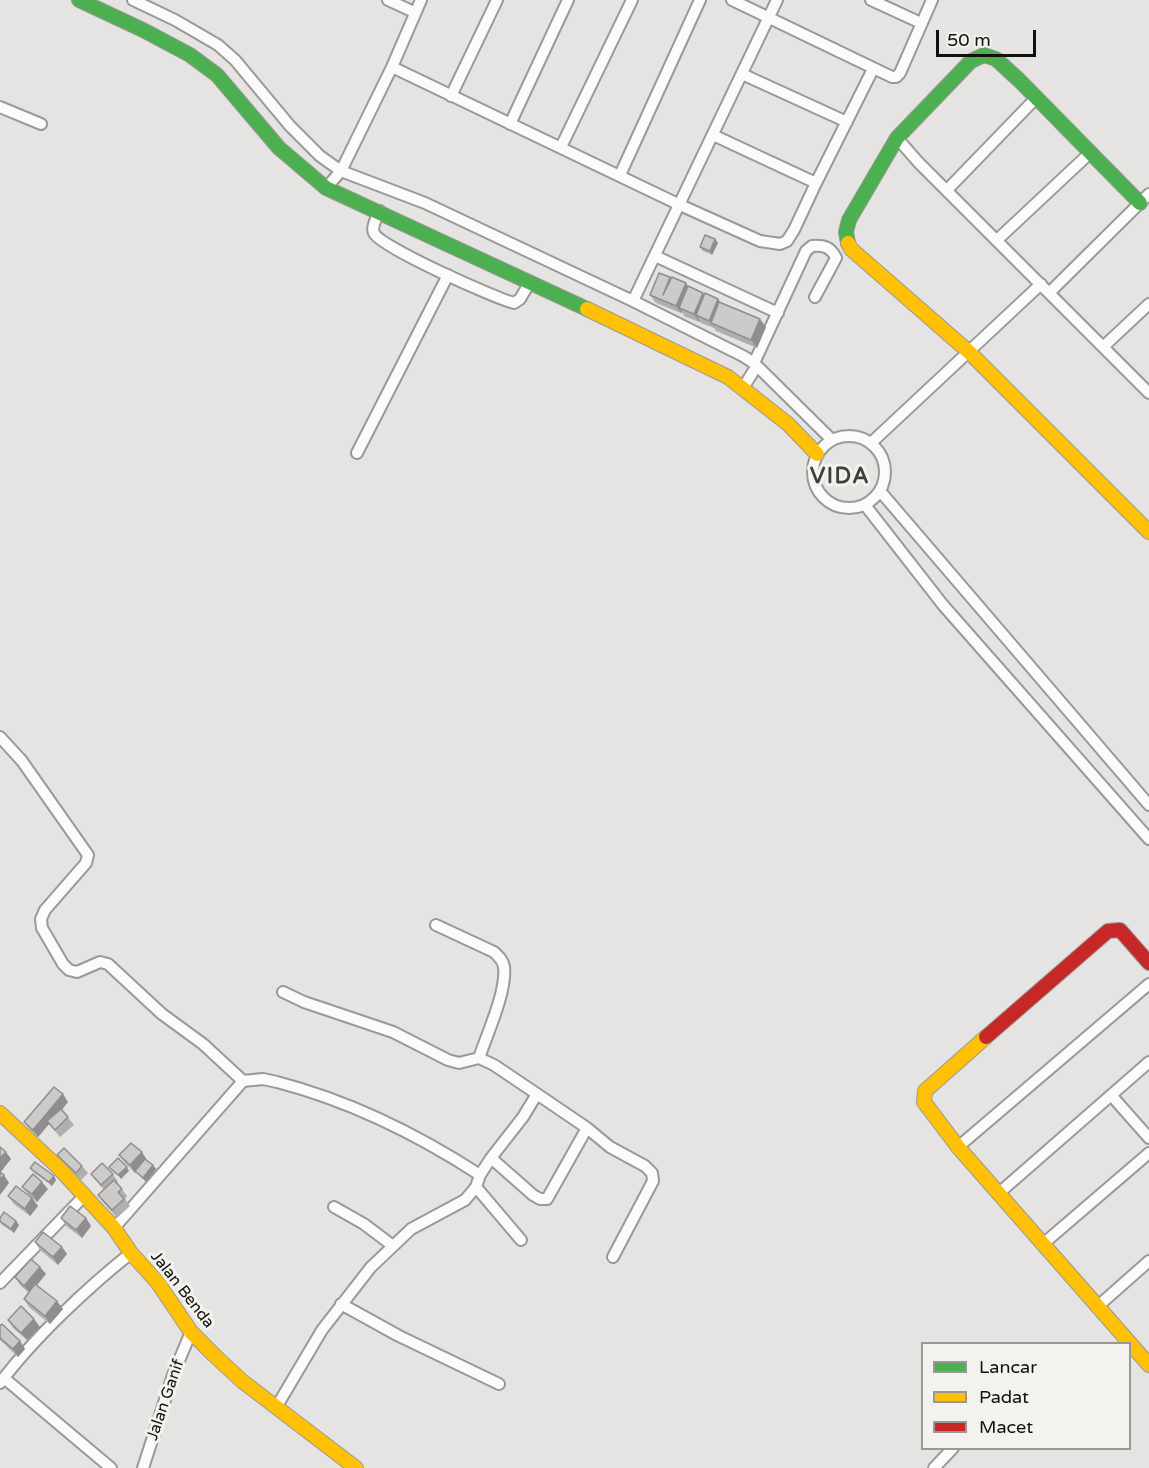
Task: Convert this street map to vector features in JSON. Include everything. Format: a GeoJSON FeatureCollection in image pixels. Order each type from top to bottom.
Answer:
{"type":"FeatureCollection","features":[{"type":"Feature","properties":{"kind":"street"},"geometry":{"type":"LineString","coordinates":[[80,0],[190,55],[216,75],[279,148],[326,188],[380,211],[728,377],[788,424],[817,454]]}},
{"type":"Feature","properties":{"kind":"street"},"geometry":{"type":"LineString","coordinates":[[133,0],[145,3],[218,45],[251,78],[290,126],[321,156],[341,171],[425,203],[633,301],[755,365],[832,440]]}},
{"type":"Feature","properties":{"kind":"street"},"geometry":{"type":"LineString","coordinates":[[388,0],[414,12]]}},
{"type":"Feature","properties":{"kind":"street"},"geometry":{"type":"LineString","coordinates":[[326,188],[341,171],[392,68],[421,0]]}},
{"type":"Feature","properties":{"kind":"street"},"geometry":{"type":"LineString","coordinates":[[451,96],[497,0]]}},
{"type":"Feature","properties":{"kind":"street"},"geometry":{"type":"LineString","coordinates":[[510,123],[568,0]]}},
{"type":"Feature","properties":{"kind":"street"},"geometry":{"type":"LineString","coordinates":[[561,147],[632,0]]}},
{"type":"Feature","properties":{"kind":"street"},"geometry":{"type":"LineString","coordinates":[[620,175],[700,0]]}},
{"type":"Feature","properties":{"kind":"street"},"geometry":{"type":"LineString","coordinates":[[732,0],[892,77],[900,73],[932,0]]}},
{"type":"Feature","properties":{"kind":"street"},"geometry":{"type":"LineString","coordinates":[[633,301],[681,205],[777,0]]}},
{"type":"Feature","properties":{"kind":"street"},"geometry":{"type":"LineString","coordinates":[[871,0],[921,23]]}},
{"type":"Feature","properties":{"kind":"street"},"geometry":{"type":"LineString","coordinates":[[871,443],[969,352],[1145,199],[1116,181],[1037,97],[989,55],[981,55],[971,61],[897,138],[849,220],[845,231],[846,240],[851,249],[969,352],[1149,532]]}},
{"type":"Feature","properties":{"kind":"street"},"geometry":{"type":"LineString","coordinates":[[392,68],[760,241],[780,244],[787,241],[794,230],[873,69]]}},
{"type":"Feature","properties":{"kind":"street"},"geometry":{"type":"LineString","coordinates":[[742,74],[847,122]]}},
{"type":"Feature","properties":{"kind":"street"},"geometry":{"type":"LineString","coordinates":[[947,190],[1037,97]]}},
{"type":"Feature","properties":{"kind":"street"},"geometry":{"type":"LineString","coordinates":[[0,107],[41,124]]}},
{"type":"Feature","properties":{"kind":"street"},"geometry":{"type":"LineString","coordinates":[[713,135],[816,183]]}},
{"type":"Feature","properties":{"kind":"street"},"geometry":{"type":"LineString","coordinates":[[897,138],[1149,393]]}},
{"type":"Feature","properties":{"kind":"street"},"geometry":{"type":"LineString","coordinates":[[998,240],[1091,152]]}},
{"type":"Feature","properties":{"kind":"street"},"geometry":{"type":"LineString","coordinates":[[380,211],[374,226],[374,233],[379,239],[448,275],[514,303],[520,299],[530,282]]}},
{"type":"Feature","properties":{"kind":"street"},"geometry":{"type":"LineString","coordinates":[[743,388],[806,251],[812,246],[825,246],[832,250],[836,258],[815,297]]}},
{"type":"Feature","properties":{"kind":"street"},"geometry":{"type":"LineString","coordinates":[[655,256],[778,313]]}},
{"type":"Feature","properties":{"kind":"street"},"geometry":{"type":"LineString","coordinates":[[357,453],[448,275]]}},
{"type":"Feature","properties":{"kind":"street"},"geometry":{"type":"LineString","coordinates":[[1103,347],[1149,304]]}},
{"type":"Feature","properties":{"kind":"street"},"geometry":{"type":"LineString","coordinates":[[852,436],[871,443],[879,452],[883,461],[884,482],[880,491],[865,505],[855,508],[835,506],[826,501],[814,484],[812,474],[817,454],[832,440],[852,436]]}},
{"type":"Feature","properties":{"kind":"street"},"geometry":{"type":"LineString","coordinates":[[880,491],[1149,805]]}},
{"type":"Feature","properties":{"kind":"street"},"geometry":{"type":"LineString","coordinates":[[865,505],[943,605],[1149,839]]}},
{"type":"Feature","properties":{"kind":"street"},"geometry":{"type":"LineString","coordinates":[[0,737],[22,761],[88,855],[86,863],[45,910],[41,919],[42,928],[63,964],[69,970],[78,972],[100,962],[108,964],[162,1014],[203,1044],[243,1081]]}},
{"type":"Feature","properties":{"kind":"street"},"geometry":{"type":"LineString","coordinates":[[436,925],[494,952],[504,966],[503,986],[479,1058]]}},
{"type":"Feature","properties":{"kind":"street"},"geometry":{"type":"LineString","coordinates":[[1147,1358],[1097,1307],[958,1147],[924,1102],[925,1091],[1108,931],[1120,930],[1149,963]]}},
{"type":"Feature","properties":{"kind":"street"},"geometry":{"type":"LineString","coordinates":[[958,1147],[1149,984]]}},
{"type":"Feature","properties":{"kind":"street"},"geometry":{"type":"LineString","coordinates":[[283,992],[304,1002],[393,1032],[448,1060],[459,1063],[479,1058],[494,1065],[587,1128],[610,1147],[645,1166],[652,1173],[653,1181],[613,1257]]}},
{"type":"Feature","properties":{"kind":"street"},"geometry":{"type":"LineString","coordinates":[[999,1193],[1149,1062]]}},
{"type":"Feature","properties":{"kind":"street"},"geometry":{"type":"LineString","coordinates":[[114,1228],[243,1081],[263,1079],[285,1084],[370,1114],[417,1136],[480,1175]]}},
{"type":"Feature","properties":{"kind":"street"},"geometry":{"type":"LineString","coordinates":[[277,1406],[309,1350],[341,1304],[371,1268],[411,1229],[465,1200],[476,1187],[490,1158],[523,1118],[537,1094]]}},
{"type":"Feature","properties":{"kind":"street"},"geometry":{"type":"LineString","coordinates":[[1111,1095],[1149,1138]]}},
{"type":"Feature","properties":{"kind":"street","name":"Jalan Benda"},"geometry":{"type":"LineString","coordinates":[[0,1113],[59,1168],[114,1228],[131,1253],[158,1284],[191,1332],[235,1374],[356,1468]]}},
{"type":"Feature","properties":{"kind":"street"},"geometry":{"type":"LineString","coordinates":[[490,1158],[533,1195],[540,1199],[547,1199],[587,1128]]}},
{"type":"Feature","properties":{"kind":"street"},"geometry":{"type":"LineString","coordinates":[[1043,1244],[1149,1153]]}},
{"type":"Feature","properties":{"kind":"street"},"geometry":{"type":"LineString","coordinates":[[476,1187],[521,1240]]}},
{"type":"Feature","properties":{"kind":"street"},"geometry":{"type":"LineString","coordinates":[[0,1283],[85,1195]]}},
{"type":"Feature","properties":{"kind":"street"},"geometry":{"type":"LineString","coordinates":[[334,1207],[364,1224],[393,1246]]}},
{"type":"Feature","properties":{"kind":"street"},"geometry":{"type":"LineString","coordinates":[[111,1468],[2,1381],[54,1323],[106,1273],[131,1253]]}},
{"type":"Feature","properties":{"kind":"street"},"geometry":{"type":"LineString","coordinates":[[1097,1307],[1149,1262]]}},
{"type":"Feature","properties":{"kind":"street"},"geometry":{"type":"LineString","coordinates":[[341,1304],[399,1336],[499,1384]]}},
{"type":"Feature","properties":{"kind":"street","name":"Jalan Ganif"},"geometry":{"type":"LineString","coordinates":[[143,1468],[173,1375],[191,1332]]}},
{"type":"Feature","properties":{"kind":"street"},"geometry":{"type":"LineString","coordinates":[[934,1468],[952,1450]]}},
{"type":"Feature","properties":{"kind":"building"},"geometry":{"type":"Polygon","coordinates":[[[705,235],[715,239],[710,251],[700,247],[705,235]]]}},
{"type":"Feature","properties":{"kind":"building"},"geometry":{"type":"Polygon","coordinates":[[[659,273],[670,277],[663,295],[672,277],[686,283],[676,306],[650,295],[659,273]]]}},
{"type":"Feature","properties":{"kind":"building"},"geometry":{"type":"Polygon","coordinates":[[[688,286],[703,293],[694,314],[679,308],[688,286]]]}},
{"type":"Feature","properties":{"kind":"building"},"geometry":{"type":"Polygon","coordinates":[[[705,293],[718,299],[709,321],[696,315],[705,293]]]}},
{"type":"Feature","properties":{"kind":"building"},"geometry":{"type":"Polygon","coordinates":[[[719,302],[760,319],[751,340],[711,323],[719,302]]]}},
{"type":"Feature","properties":{"kind":"building"},"geometry":{"type":"Polygon","coordinates":[[[54,1087],[63,1094],[33,1130],[24,1122],[54,1087]]]}},
{"type":"Feature","properties":{"kind":"building"},"geometry":{"type":"Polygon","coordinates":[[[61,1109],[68,1117],[55,1130],[47,1121],[61,1109]]]}},
{"type":"Feature","properties":{"kind":"building"},"geometry":{"type":"Polygon","coordinates":[[[131,1143],[142,1152],[130,1165],[119,1155],[131,1143]]]}},
{"type":"Feature","properties":{"kind":"building"},"geometry":{"type":"Polygon","coordinates":[[[0,1147],[6,1152],[0,1158],[0,1147]]]}},
{"type":"Feature","properties":{"kind":"building"},"geometry":{"type":"Polygon","coordinates":[[[64,1148],[82,1166],[76,1173],[57,1155],[64,1148]]]}},
{"type":"Feature","properties":{"kind":"building"},"geometry":{"type":"Polygon","coordinates":[[[118,1158],[127,1167],[118,1175],[109,1167],[118,1158]]]}},
{"type":"Feature","properties":{"kind":"building"},"geometry":{"type":"Polygon","coordinates":[[[145,1159],[153,1165],[143,1178],[135,1171],[145,1159]]]}},
{"type":"Feature","properties":{"kind":"building"},"geometry":{"type":"Polygon","coordinates":[[[35,1162],[54,1176],[49,1182],[30,1168],[35,1162]]]}},
{"type":"Feature","properties":{"kind":"building"},"geometry":{"type":"Polygon","coordinates":[[[102,1163],[113,1174],[101,1185],[91,1174],[102,1163]]]}},
{"type":"Feature","properties":{"kind":"building"},"geometry":{"type":"Polygon","coordinates":[[[33,1174],[42,1182],[32,1194],[22,1187],[33,1174]]]}},
{"type":"Feature","properties":{"kind":"building"},"geometry":{"type":"Polygon","coordinates":[[[114,1180],[122,1189],[118,1192],[124,1199],[112,1210],[98,1195],[114,1180]]]}},
{"type":"Feature","properties":{"kind":"building"},"geometry":{"type":"Polygon","coordinates":[[[16,1186],[32,1198],[25,1209],[8,1196],[16,1186]]]}},
{"type":"Feature","properties":{"kind":"building"},"geometry":{"type":"Polygon","coordinates":[[[70,1206],[86,1218],[76,1230],[61,1218],[70,1206]]]}},
{"type":"Feature","properties":{"kind":"building"},"geometry":{"type":"Polygon","coordinates":[[[4,1212],[16,1221],[11,1229],[0,1221],[4,1212]]]}},
{"type":"Feature","properties":{"kind":"building"},"geometry":{"type":"Polygon","coordinates":[[[43,1232],[62,1247],[53,1257],[35,1242],[43,1232]]]}},
{"type":"Feature","properties":{"kind":"building"},"geometry":{"type":"Polygon","coordinates":[[[31,1259],[40,1267],[24,1286],[15,1277],[31,1259]]]}},
{"type":"Feature","properties":{"kind":"building"},"geometry":{"type":"Polygon","coordinates":[[[35,1284],[57,1301],[45,1316],[24,1299],[35,1284]]]}},
{"type":"Feature","properties":{"kind":"building"},"geometry":{"type":"Polygon","coordinates":[[[21,1306],[34,1319],[21,1333],[8,1320],[21,1306]]]}},
{"type":"Feature","properties":{"kind":"building"},"geometry":{"type":"Polygon","coordinates":[[[2,1324],[20,1341],[13,1349],[0,1338],[2,1324]]]}},
{"type":"Feature","properties":{"kind":"traffic: fast"},"geometry":{"type":"LineString","coordinates":[[79,0],[190,55],[217,75],[279,148],[326,188],[587,309]]}},
{"type":"Feature","properties":{"kind":"traffic: fast"},"geometry":{"type":"LineString","coordinates":[[848,243],[846,232],[849,220],[897,138],[971,61],[984,55],[996,59],[1020,81],[1140,203]]}},
{"type":"Feature","properties":{"kind":"traffic: slow"},"geometry":{"type":"LineString","coordinates":[[848,243],[851,249],[969,352],[1149,532]]}},
{"type":"Feature","properties":{"kind":"traffic: slow"},"geometry":{"type":"LineString","coordinates":[[587,309],[728,377],[788,424],[817,454]]}},
{"type":"Feature","properties":{"kind":"traffic: slow"},"geometry":{"type":"LineString","coordinates":[[986,1037],[925,1091],[924,1102],[958,1147],[1129,1342]]}},
{"type":"Feature","properties":{"kind":"traffic: slow"},"geometry":{"type":"LineString","coordinates":[[0,1113],[59,1168],[114,1228],[131,1253],[158,1283],[191,1332],[214,1355],[242,1381],[356,1468]]}},
{"type":"Feature","properties":{"kind":"traffic: slow"},"geometry":{"type":"LineString","coordinates":[[1131,1344],[1149,1365]]}},
{"type":"Feature","properties":{"kind":"traffic: jam"},"geometry":{"type":"LineString","coordinates":[[986,1037],[1108,931],[1120,930],[1149,963]]}},
{"type":"Feature","properties":{"kind":"district","name":"VIDA"},"geometry":{"type":"Point","coordinates":[840,477]}}]}
